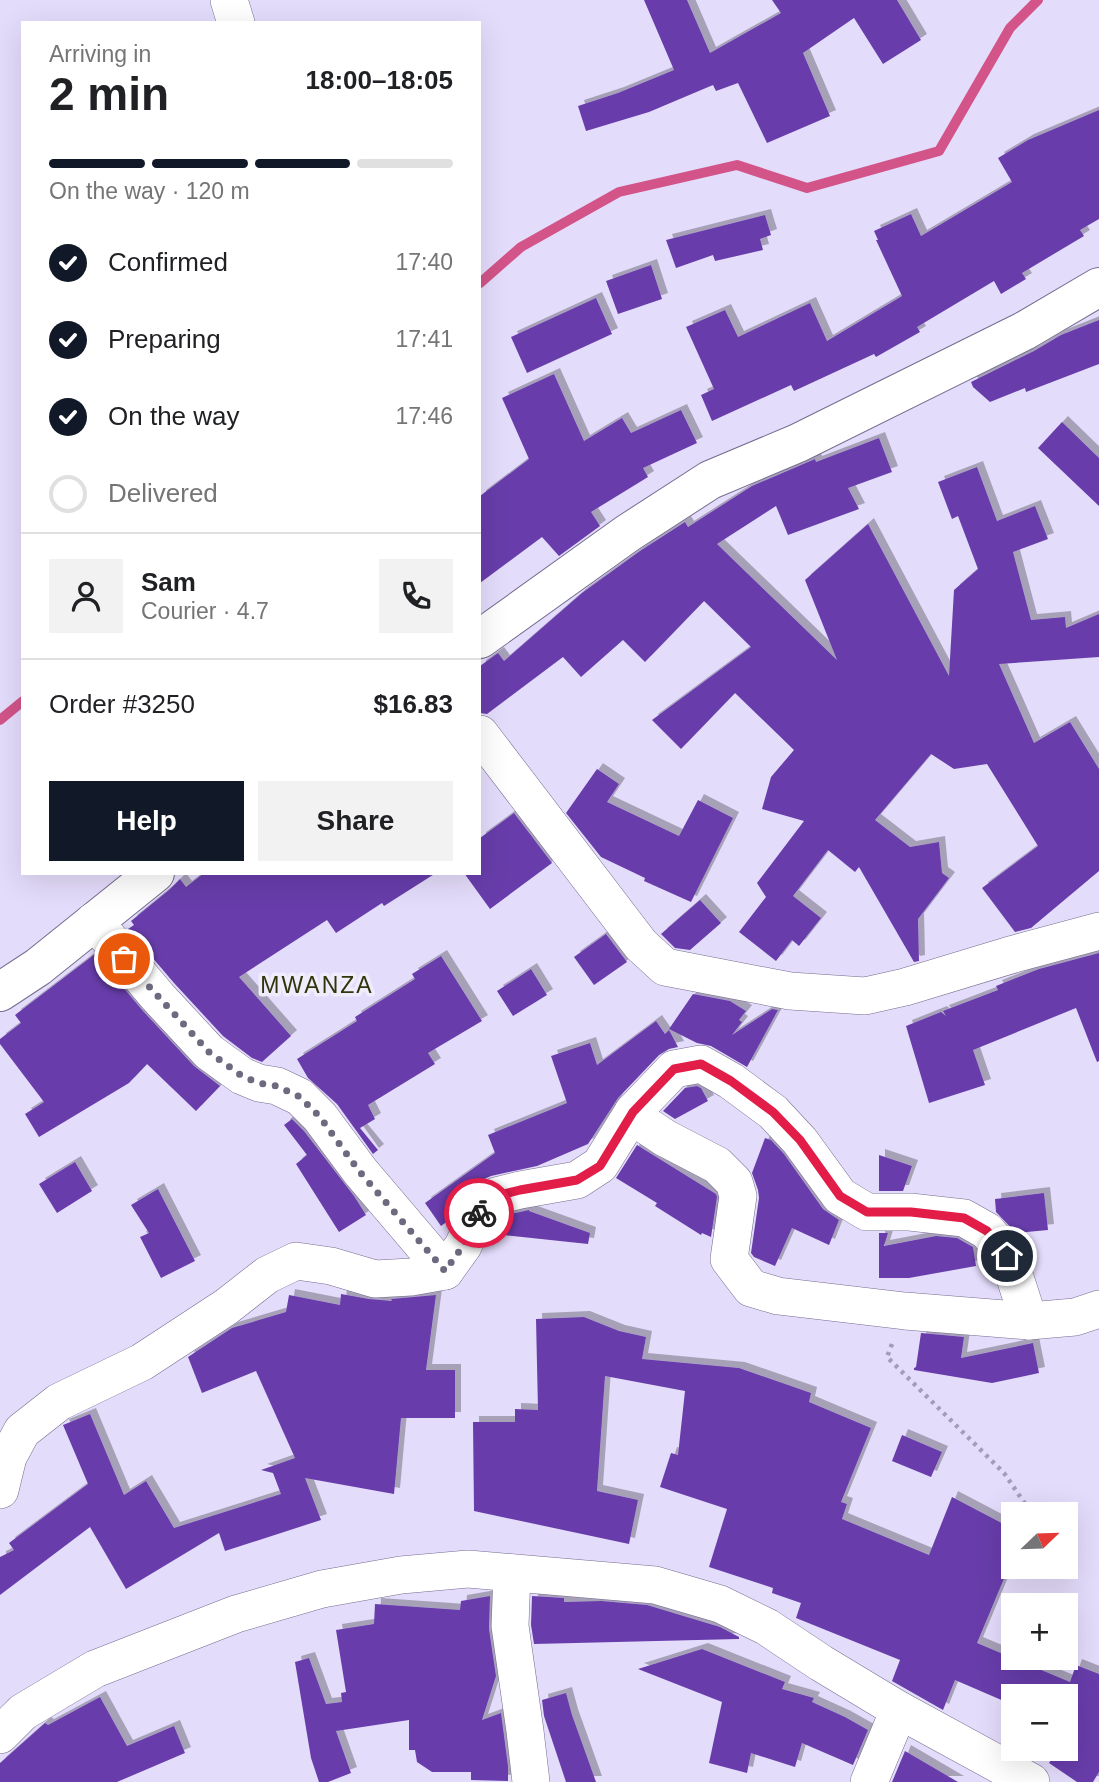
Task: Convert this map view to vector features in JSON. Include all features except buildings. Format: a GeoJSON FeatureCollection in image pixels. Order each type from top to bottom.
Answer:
{"type":"FeatureCollection","features":[{"type":"Feature","properties":{"kind":"street"},"geometry":{"type":"LineString","coordinates":[[481,638],[628,533],[710,480],[798,443],[1024,331],[1099,287]]}},
{"type":"Feature","properties":{"kind":"street"},"geometry":{"type":"LineString","coordinates":[[481,735],[640,944],[665,967],[790,991],[864,996],[905,988],[1099,931]]}},
{"type":"Feature","properties":{"kind":"street"},"geometry":{"type":"LineString","coordinates":[[0,992],[38,967],[152,875]]}},
{"type":"Feature","properties":{"kind":"street"},"geometry":{"type":"LineString","coordinates":[[94,921],[124,959],[209,1052],[242,1076],[277,1086],[300,1097],[320,1117],[359,1171],[445,1271]]}},
{"type":"Feature","properties":{"kind":"street"},"geometry":{"type":"LineString","coordinates":[[0,1490],[8,1457],[17,1440],[22,1431],[40,1416],[59,1402],[142,1362],[226,1307],[267,1275],[296,1261],[331,1266],[375,1279],[411,1277],[445,1271],[463,1246],[478,1213],[496,1196],[577,1180],[600,1166],[633,1112],[674,1069],[701,1064],[731,1081],[773,1112],[800,1140],[840,1196],[858,1207],[867,1212],[911,1212],[964,1218],[987,1231],[1007,1256],[1029,1321]]}},
{"type":"Feature","properties":{"kind":"street"},"geometry":{"type":"LineString","coordinates":[[633,1112],[641,1122],[665,1138],[718,1165],[734,1182],[738,1196],[729,1259],[751,1288],[778,1297],[1029,1321],[1075,1317],[1099,1310]]}},
{"type":"Feature","properties":{"kind":"street"},"geometry":{"type":"LineString","coordinates":[[0,1735],[23,1712],[95,1669],[236,1614],[322,1589],[401,1575],[468,1569],[655,1585],[720,1604],[767,1627],[899,1710],[1031,1782]]}},
{"type":"Feature","properties":{"kind":"street"},"geometry":{"type":"LineString","coordinates":[[512,1573],[510,1626],[531,1782]]}},
{"type":"Feature","properties":{"kind":"street"},"geometry":{"type":"LineString","coordinates":[[869,1782],[899,1710]]}},
{"type":"Feature","properties":{"kind":"path"},"geometry":{"type":"LineString","coordinates":[[905,1311],[887,1357],[1004,1473],[1024,1502]]}},
{"type":"Feature","properties":{"kind":"waterway"},"geometry":{"type":"LineString","coordinates":[[481,282],[521,247],[619,192],[737,165],[807,188],[939,151],[1010,28],[1038,0]]}},
{"type":"Feature","properties":{"kind":"waterway"},"geometry":{"type":"LineString","coordinates":[[0,720],[21,703]]}},
{"type":"Feature","properties":{"kind":"way so far"},"geometry":{"type":"LineString","coordinates":[[124,959],[209,1052],[242,1076],[277,1086],[300,1097],[320,1117],[359,1171],[445,1271],[463,1246],[479,1213]]}},
{"type":"Feature","properties":{"kind":"district","name":"MWANZA"},"geometry":{"type":"Point","coordinates":[317,985]}},
{"type":"Feature","properties":{"kind":"route"},"geometry":{"type":"LineString","coordinates":[[479,1213],[496,1196],[577,1180],[600,1166],[633,1112],[674,1069],[701,1064],[731,1081],[773,1112],[800,1140],[840,1196],[867,1212],[911,1212],[964,1218],[987,1231],[1007,1256]]}}]}
